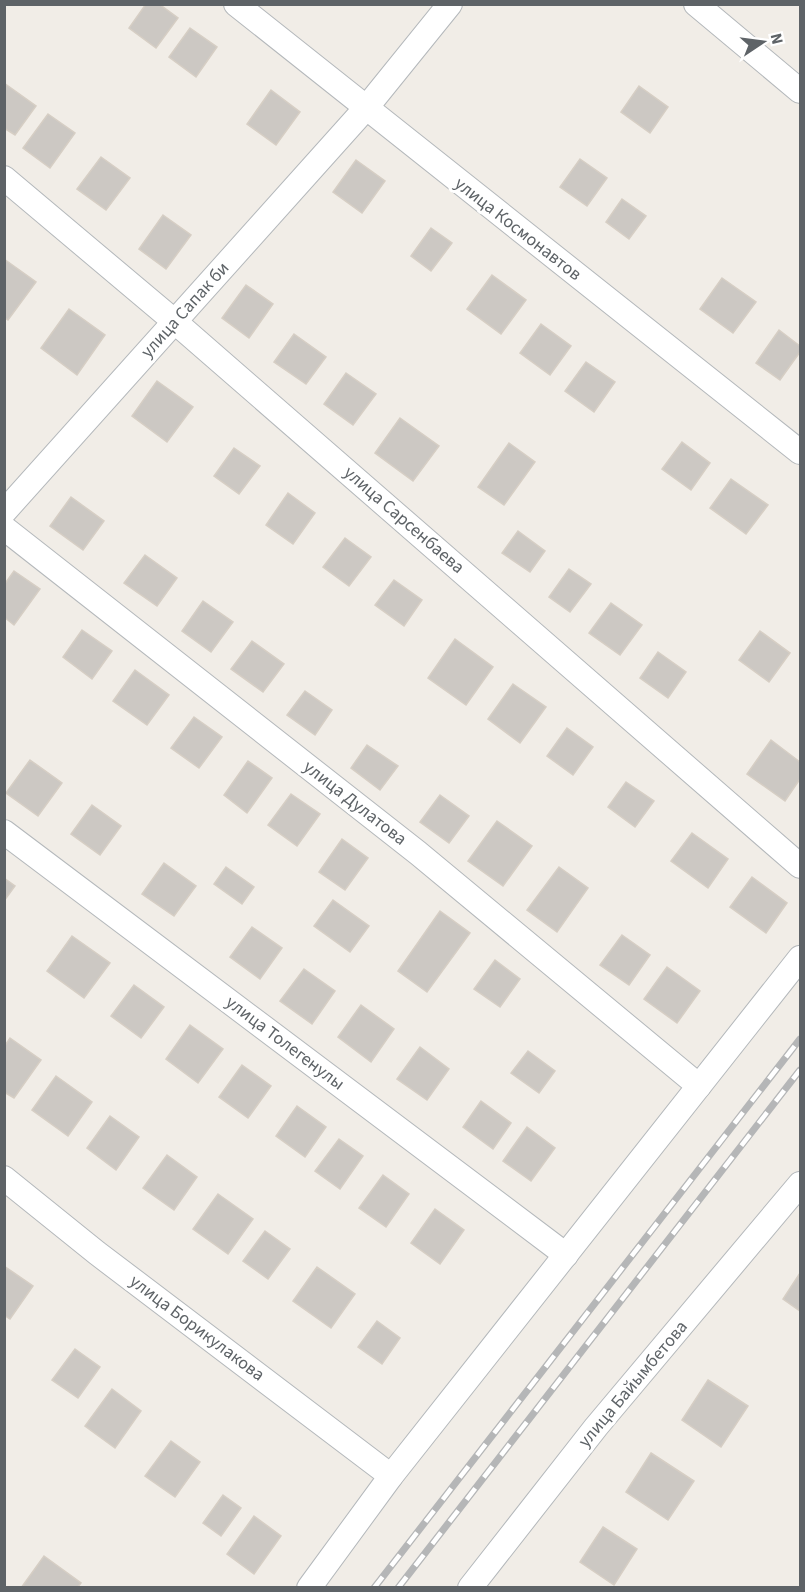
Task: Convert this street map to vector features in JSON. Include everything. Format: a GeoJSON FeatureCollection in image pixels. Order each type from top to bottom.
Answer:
{"type":"FeatureCollection","features":[{"type":"Feature","properties":{"kind":"street","name":"улица Космонавтов"},"geometry":{"type":"LineString","coordinates":[[236,4],[801,452]]}},
{"type":"Feature","properties":{"kind":"street","name":"улица Сапак би"},"geometry":{"type":"LineString","coordinates":[[4,512],[366,108],[450,4]]}},
{"type":"Feature","properties":{"kind":"street"},"geometry":{"type":"LineString","coordinates":[[696,4],[801,91]]}},
{"type":"Feature","properties":{"kind":"street","name":"улица Сарсенбаева"},"geometry":{"type":"LineString","coordinates":[[4,178],[174,321],[801,866]]}},
{"type":"Feature","properties":{"kind":"street","name":"улица Дулатова"},"geometry":{"type":"LineString","coordinates":[[4,528],[418,853],[699,1086]]}},
{"type":"Feature","properties":{"kind":"street","name":"улица Толегенулы"},"geometry":{"type":"LineString","coordinates":[[4,832],[566,1255]]}},
{"type":"Feature","properties":{"kind":"street"},"geometry":{"type":"LineString","coordinates":[[309,1587],[391,1476],[801,958]]}},
{"type":"Feature","properties":{"kind":"street","name":"улица Борикулакова"},"geometry":{"type":"LineString","coordinates":[[4,1178],[97,1252],[391,1476]]}},
{"type":"Feature","properties":{"kind":"street","name":"улица Байымбетова"},"geometry":{"type":"LineString","coordinates":[[470,1587],[596,1427],[801,1184]]}},
{"type":"Feature","properties":{"kind":"building"},"geometry":{"type":"Polygon","coordinates":[[[146,4],[159,4],[178,18],[156,48],[129,28],[146,4]]]}},
{"type":"Feature","properties":{"kind":"building"},"geometry":{"type":"Polygon","coordinates":[[[190,28],[217,47],[196,77],[169,57],[190,28]]]}},
{"type":"Feature","properties":{"kind":"building"},"geometry":{"type":"Polygon","coordinates":[[[4,83],[36,106],[15,135],[4,128],[4,83]]]}},
{"type":"Feature","properties":{"kind":"building"},"geometry":{"type":"Polygon","coordinates":[[[639,86],[668,107],[650,133],[621,112],[639,86]]]}},
{"type":"Feature","properties":{"kind":"building"},"geometry":{"type":"Polygon","coordinates":[[[271,90],[300,112],[276,145],[247,124],[271,90]]]}},
{"type":"Feature","properties":{"kind":"building"},"geometry":{"type":"Polygon","coordinates":[[[48,114],[75,133],[50,168],[23,148],[48,114]]]}},
{"type":"Feature","properties":{"kind":"building"},"geometry":{"type":"Polygon","coordinates":[[[101,157],[130,178],[106,210],[77,189],[101,157]]]}},
{"type":"Feature","properties":{"kind":"building"},"geometry":{"type":"Polygon","coordinates":[[[580,159],[607,178],[587,206],[560,187],[580,159]]]}},
{"type":"Feature","properties":{"kind":"building"},"geometry":{"type":"Polygon","coordinates":[[[356,160],[385,181],[362,213],[333,192],[356,160]]]}},
{"type":"Feature","properties":{"kind":"building"},"geometry":{"type":"Polygon","coordinates":[[[622,199],[646,216],[629,239],[606,222],[622,199]]]}},
{"type":"Feature","properties":{"kind":"building"},"geometry":{"type":"Polygon","coordinates":[[[163,215],[191,235],[166,269],[139,249],[163,215]]]}},
{"type":"Feature","properties":{"kind":"building"},"geometry":{"type":"Polygon","coordinates":[[[431,228],[452,243],[431,271],[411,256],[431,228]]]}},
{"type":"Feature","properties":{"kind":"building"},"geometry":{"type":"Polygon","coordinates":[[[4,259],[36,282],[8,320],[4,317],[4,259]]]}},
{"type":"Feature","properties":{"kind":"building"},"geometry":{"type":"Polygon","coordinates":[[[492,275],[526,300],[501,334],[467,309],[492,275]]]}},
{"type":"Feature","properties":{"kind":"building"},"geometry":{"type":"Polygon","coordinates":[[[722,278],[756,302],[733,333],[700,309],[722,278]]]}},
{"type":"Feature","properties":{"kind":"building"},"geometry":{"type":"Polygon","coordinates":[[[246,285],[273,304],[249,338],[222,318],[246,285]]]}},
{"type":"Feature","properties":{"kind":"building"},"geometry":{"type":"Polygon","coordinates":[[[69,309],[105,335],[77,375],[41,348],[69,309]]]}},
{"type":"Feature","properties":{"kind":"building"},"geometry":{"type":"Polygon","coordinates":[[[541,324],[571,346],[550,375],[520,353],[541,324]]]}},
{"type":"Feature","properties":{"kind":"building"},"geometry":{"type":"Polygon","coordinates":[[[779,330],[800,346],[800,352],[780,380],[756,363],[779,330]]]}},
{"type":"Feature","properties":{"kind":"building"},"geometry":{"type":"Polygon","coordinates":[[[294,334],[326,357],[306,384],[274,362],[294,334]]]}},
{"type":"Feature","properties":{"kind":"building"},"geometry":{"type":"Polygon","coordinates":[[[586,362],[615,382],[594,412],[565,391],[586,362]]]}},
{"type":"Feature","properties":{"kind":"building"},"geometry":{"type":"Polygon","coordinates":[[[346,373],[376,394],[353,425],[324,404],[346,373]]]}},
{"type":"Feature","properties":{"kind":"building"},"geometry":{"type":"Polygon","coordinates":[[[157,381],[193,407],[167,442],[132,416],[157,381]]]}},
{"type":"Feature","properties":{"kind":"building"},"geometry":{"type":"Polygon","coordinates":[[[400,418],[439,446],[413,481],[375,453],[400,418]]]}},
{"type":"Feature","properties":{"kind":"building"},"geometry":{"type":"Polygon","coordinates":[[[682,442],[710,463],[691,490],[662,469],[682,442]]]}},
{"type":"Feature","properties":{"kind":"building"},"geometry":{"type":"Polygon","coordinates":[[[509,443],[535,462],[504,505],[478,487],[509,443]]]}},
{"type":"Feature","properties":{"kind":"building"},"geometry":{"type":"Polygon","coordinates":[[[234,448],[260,466],[239,494],[214,476],[234,448]]]}},
{"type":"Feature","properties":{"kind":"building"},"geometry":{"type":"Polygon","coordinates":[[[731,479],[768,505],[746,534],[710,508],[731,479]]]}},
{"type":"Feature","properties":{"kind":"building"},"geometry":{"type":"Polygon","coordinates":[[[288,493],[315,513],[293,544],[266,525],[288,493]]]}},
{"type":"Feature","properties":{"kind":"building"},"geometry":{"type":"Polygon","coordinates":[[[71,497],[104,521],[83,550],[50,526],[71,497]]]}},
{"type":"Feature","properties":{"kind":"building"},"geometry":{"type":"Polygon","coordinates":[[[518,531],[545,551],[530,572],[502,553],[518,531]]]}},
{"type":"Feature","properties":{"kind":"building"},"geometry":{"type":"Polygon","coordinates":[[[345,538],[371,557],[349,586],[323,567],[345,538]]]}},
{"type":"Feature","properties":{"kind":"building"},"geometry":{"type":"Polygon","coordinates":[[[145,555],[177,578],[157,606],[124,583],[145,555]]]}},
{"type":"Feature","properties":{"kind":"building"},"geometry":{"type":"Polygon","coordinates":[[[569,569],[591,584],[570,612],[549,597],[569,569]]]}},
{"type":"Feature","properties":{"kind":"building"},"geometry":{"type":"Polygon","coordinates":[[[14,571],[40,589],[14,625],[4,617],[4,585],[14,571]]]}},
{"type":"Feature","properties":{"kind":"building"},"geometry":{"type":"Polygon","coordinates":[[[394,580],[422,600],[404,626],[375,605],[394,580]]]}},
{"type":"Feature","properties":{"kind":"building"},"geometry":{"type":"Polygon","coordinates":[[[203,601],[233,622],[211,652],[182,631],[203,601]]]}},
{"type":"Feature","properties":{"kind":"building"},"geometry":{"type":"Polygon","coordinates":[[[611,603],[642,625],[620,655],[589,633],[611,603]]]}},
{"type":"Feature","properties":{"kind":"building"},"geometry":{"type":"Polygon","coordinates":[[[82,630],[112,651],[92,679],[63,657],[82,630]]]}},
{"type":"Feature","properties":{"kind":"building"},"geometry":{"type":"Polygon","coordinates":[[[760,631],[790,653],[769,682],[739,660],[760,631]]]}},
{"type":"Feature","properties":{"kind":"building"},"geometry":{"type":"Polygon","coordinates":[[[455,639],[493,667],[466,705],[428,678],[455,639]]]}},
{"type":"Feature","properties":{"kind":"building"},"geometry":{"type":"Polygon","coordinates":[[[252,641],[284,664],[263,692],[231,669],[252,641]]]}},
{"type":"Feature","properties":{"kind":"building"},"geometry":{"type":"Polygon","coordinates":[[[658,652],[686,672],[668,698],[640,678],[658,652]]]}},
{"type":"Feature","properties":{"kind":"building"},"geometry":{"type":"Polygon","coordinates":[[[135,670],[169,695],[147,725],[113,701],[135,670]]]}},
{"type":"Feature","properties":{"kind":"building"},"geometry":{"type":"Polygon","coordinates":[[[513,684],[546,707],[520,743],[488,719],[513,684]]]}},
{"type":"Feature","properties":{"kind":"building"},"geometry":{"type":"Polygon","coordinates":[[[305,691],[332,710],[315,735],[287,715],[305,691]]]}},
{"type":"Feature","properties":{"kind":"building"},"geometry":{"type":"Polygon","coordinates":[[[194,717],[222,737],[199,768],[171,748],[194,717]]]}},
{"type":"Feature","properties":{"kind":"building"},"geometry":{"type":"Polygon","coordinates":[[[567,728],[593,747],[573,775],[547,756],[567,728]]]}},
{"type":"Feature","properties":{"kind":"building"},"geometry":{"type":"Polygon","coordinates":[[[771,740],[800,762],[800,779],[785,801],[747,774],[771,740]]]}},
{"type":"Feature","properties":{"kind":"building"},"geometry":{"type":"Polygon","coordinates":[[[367,745],[398,766],[380,790],[351,768],[367,745]]]}},
{"type":"Feature","properties":{"kind":"building"},"geometry":{"type":"Polygon","coordinates":[[[30,760],[62,783],[38,816],[6,793],[30,760]]]}},
{"type":"Feature","properties":{"kind":"building"},"geometry":{"type":"Polygon","coordinates":[[[248,761],[272,778],[247,813],[224,795],[248,761]]]}},
{"type":"Feature","properties":{"kind":"building"},"geometry":{"type":"Polygon","coordinates":[[[626,782],[654,801],[635,827],[608,807],[626,782]]]}},
{"type":"Feature","properties":{"kind":"building"},"geometry":{"type":"Polygon","coordinates":[[[291,794],[320,814],[297,846],[268,825],[291,794]]]}},
{"type":"Feature","properties":{"kind":"building"},"geometry":{"type":"Polygon","coordinates":[[[440,795],[469,816],[449,843],[420,822],[440,795]]]}},
{"type":"Feature","properties":{"kind":"building"},"geometry":{"type":"Polygon","coordinates":[[[92,805],[121,826],[100,855],[71,834],[92,805]]]}},
{"type":"Feature","properties":{"kind":"building"},"geometry":{"type":"Polygon","coordinates":[[[497,821],[532,846],[503,886],[468,861],[497,821]]]}},
{"type":"Feature","properties":{"kind":"building"},"geometry":{"type":"Polygon","coordinates":[[[692,833],[728,859],[708,888],[671,861],[692,833]]]}},
{"type":"Feature","properties":{"kind":"building"},"geometry":{"type":"Polygon","coordinates":[[[342,839],[368,858],[345,890],[319,872],[342,839]]]}},
{"type":"Feature","properties":{"kind":"building"},"geometry":{"type":"Polygon","coordinates":[[[164,863],[196,886],[174,916],[142,894],[164,863]]]}},
{"type":"Feature","properties":{"kind":"building"},"geometry":{"type":"Polygon","coordinates":[[[226,867],[254,887],[242,904],[214,884],[226,867]]]}},
{"type":"Feature","properties":{"kind":"building"},"geometry":{"type":"Polygon","coordinates":[[[559,867],[588,888],[557,932],[527,910],[559,867]]]}},
{"type":"Feature","properties":{"kind":"building"},"geometry":{"type":"Polygon","coordinates":[[[752,877],[787,903],[766,933],[730,907],[752,877]]]}},
{"type":"Feature","properties":{"kind":"building"},"geometry":{"type":"Polygon","coordinates":[[[4,878],[15,886],[4,901],[4,878]]]}},
{"type":"Feature","properties":{"kind":"building"},"geometry":{"type":"Polygon","coordinates":[[[333,900],[369,926],[350,952],[314,926],[333,900]]]}},
{"type":"Feature","properties":{"kind":"building"},"geometry":{"type":"Polygon","coordinates":[[[440,911],[470,933],[427,992],[398,971],[440,911]]]}},
{"type":"Feature","properties":{"kind":"building"},"geometry":{"type":"Polygon","coordinates":[[[252,927],[282,948],[260,979],[230,957],[252,927]]]}},
{"type":"Feature","properties":{"kind":"building"},"geometry":{"type":"Polygon","coordinates":[[[622,935],[650,955],[629,985],[600,965],[622,935]]]}},
{"type":"Feature","properties":{"kind":"building"},"geometry":{"type":"Polygon","coordinates":[[[72,936],[110,963],[84,998],[47,971],[72,936]]]}},
{"type":"Feature","properties":{"kind":"building"},"geometry":{"type":"Polygon","coordinates":[[[495,960],[520,979],[500,1007],[474,989],[495,960]]]}},
{"type":"Feature","properties":{"kind":"building"},"geometry":{"type":"Polygon","coordinates":[[[667,967],[700,991],[677,1023],[644,999],[667,967]]]}},
{"type":"Feature","properties":{"kind":"building"},"geometry":{"type":"Polygon","coordinates":[[[304,969],[335,991],[312,1024],[280,1001],[304,969]]]}},
{"type":"Feature","properties":{"kind":"building"},"geometry":{"type":"Polygon","coordinates":[[[134,985],[164,1007],[141,1038],[111,1016],[134,985]]]}},
{"type":"Feature","properties":{"kind":"building"},"geometry":{"type":"Polygon","coordinates":[[[361,1005],[394,1029],[371,1062],[338,1037],[361,1005]]]}},
{"type":"Feature","properties":{"kind":"building"},"geometry":{"type":"Polygon","coordinates":[[[190,1025],[223,1049],[198,1083],[166,1059],[190,1025]]]}},
{"type":"Feature","properties":{"kind":"building"},"geometry":{"type":"Polygon","coordinates":[[[10,1038],[41,1060],[14,1098],[4,1092],[4,1047],[10,1038]]]}},
{"type":"Feature","properties":{"kind":"building"},"geometry":{"type":"Polygon","coordinates":[[[420,1047],[449,1069],[427,1100],[397,1079],[420,1047]]]}},
{"type":"Feature","properties":{"kind":"building"},"geometry":{"type":"Polygon","coordinates":[[[528,1051],[555,1071],[539,1093],[511,1073],[528,1051]]]}},
{"type":"Feature","properties":{"kind":"building"},"geometry":{"type":"Polygon","coordinates":[[[242,1065],[271,1086],[248,1118],[219,1097],[242,1065]]]}},
{"type":"Feature","properties":{"kind":"building"},"geometry":{"type":"Polygon","coordinates":[[[56,1076],[92,1102],[68,1136],[32,1110],[56,1076]]]}},
{"type":"Feature","properties":{"kind":"building"},"geometry":{"type":"Polygon","coordinates":[[[481,1101],[511,1123],[493,1149],[463,1127],[481,1101]]]}},
{"type":"Feature","properties":{"kind":"building"},"geometry":{"type":"Polygon","coordinates":[[[297,1106],[326,1127],[305,1157],[276,1136],[297,1106]]]}},
{"type":"Feature","properties":{"kind":"building"},"geometry":{"type":"Polygon","coordinates":[[[110,1116],[139,1137],[116,1170],[87,1148],[110,1116]]]}},
{"type":"Feature","properties":{"kind":"building"},"geometry":{"type":"Polygon","coordinates":[[[527,1127],[555,1148],[531,1181],[503,1161],[527,1127]]]}},
{"type":"Feature","properties":{"kind":"building"},"geometry":{"type":"Polygon","coordinates":[[[339,1139],[363,1156],[340,1189],[315,1171],[339,1139]]]}},
{"type":"Feature","properties":{"kind":"building"},"geometry":{"type":"Polygon","coordinates":[[[167,1155],[197,1177],[174,1210],[143,1188],[167,1155]]]}},
{"type":"Feature","properties":{"kind":"building"},"geometry":{"type":"Polygon","coordinates":[[[383,1175],[409,1194],[386,1227],[359,1208],[383,1175]]]}},
{"type":"Feature","properties":{"kind":"building"},"geometry":{"type":"Polygon","coordinates":[[[218,1194],[253,1219],[228,1254],[193,1229],[218,1194]]]}},
{"type":"Feature","properties":{"kind":"building"},"geometry":{"type":"Polygon","coordinates":[[[435,1209],[464,1230],[440,1264],[411,1243],[435,1209]]]}},
{"type":"Feature","properties":{"kind":"building"},"geometry":{"type":"Polygon","coordinates":[[[265,1231],[290,1249],[268,1279],[243,1261],[265,1231]]]}},
{"type":"Feature","properties":{"kind":"building"},"geometry":{"type":"Polygon","coordinates":[[[4,1266],[33,1286],[10,1319],[4,1315],[4,1266]]]}},
{"type":"Feature","properties":{"kind":"building"},"geometry":{"type":"Polygon","coordinates":[[[317,1267],[355,1294],[331,1328],[293,1301],[317,1267]]]}},
{"type":"Feature","properties":{"kind":"building"},"geometry":{"type":"Polygon","coordinates":[[[800,1273],[800,1311],[783,1299],[800,1273]]]}},
{"type":"Feature","properties":{"kind":"building"},"geometry":{"type":"Polygon","coordinates":[[[377,1321],[400,1338],[382,1364],[358,1347],[377,1321]]]}},
{"type":"Feature","properties":{"kind":"building"},"geometry":{"type":"Polygon","coordinates":[[[75,1349],[100,1367],[78,1398],[52,1380],[75,1349]]]}},
{"type":"Feature","properties":{"kind":"building"},"geometry":{"type":"Polygon","coordinates":[[[708,1380],[748,1406],[721,1447],[682,1420],[708,1380]]]}},
{"type":"Feature","properties":{"kind":"building"},"geometry":{"type":"Polygon","coordinates":[[[112,1389],[141,1411],[115,1448],[85,1426],[112,1389]]]}},
{"type":"Feature","properties":{"kind":"building"},"geometry":{"type":"Polygon","coordinates":[[[171,1441],[200,1462],[175,1497],[145,1476],[171,1441]]]}},
{"type":"Feature","properties":{"kind":"building"},"geometry":{"type":"Polygon","coordinates":[[[651,1453],[694,1481],[668,1520],[626,1492],[651,1453]]]}},
{"type":"Feature","properties":{"kind":"building"},"geometry":{"type":"Polygon","coordinates":[[[223,1495],[241,1508],[221,1536],[203,1523],[223,1495]]]}},
{"type":"Feature","properties":{"kind":"building"},"geometry":{"type":"Polygon","coordinates":[[[254,1516],[281,1536],[254,1574],[227,1554],[254,1516]]]}},
{"type":"Feature","properties":{"kind":"building"},"geometry":{"type":"Polygon","coordinates":[[[603,1527],[637,1549],[614,1585],[580,1562],[603,1527]]]}},
{"type":"Feature","properties":{"kind":"building"},"geometry":{"type":"Polygon","coordinates":[[[44,1556],[81,1583],[77,1588],[21,1588],[44,1556]]]}},
{"type":"Feature","properties":{"kind":"railway"},"geometry":{"type":"LineString","coordinates":[[374,1588],[800,1039]]}},
{"type":"Feature","properties":{"kind":"railway"},"geometry":{"type":"LineString","coordinates":[[398,1588],[800,1070]]}}]}
